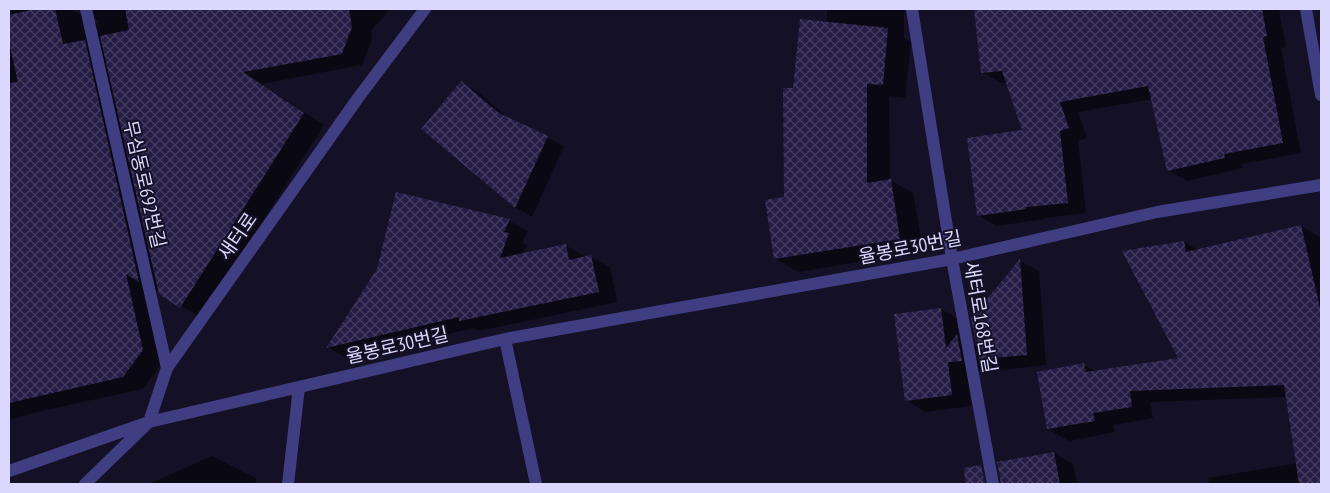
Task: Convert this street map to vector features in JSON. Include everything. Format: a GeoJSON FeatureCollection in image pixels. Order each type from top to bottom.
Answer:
{"type":"FeatureCollection","features":[{"type":"Feature","properties":{"kind":"street","name":"무심동로692번길"},"geometry":{"type":"LineString","coordinates":[[86,9],[167,368]]}},
{"type":"Feature","properties":{"kind":"street","name":"새터로"},"geometry":{"type":"LineString","coordinates":[[85,484],[149,422],[167,368],[352,105],[425,9]]}},
{"type":"Feature","properties":{"kind":"street","name":"새터로168번길"},"geometry":{"type":"LineString","coordinates":[[912,9],[952,259],[993,484]]}},
{"type":"Feature","properties":{"kind":"street"},"geometry":{"type":"LineString","coordinates":[[1306,9],[1321,95]]}},
{"type":"Feature","properties":{"kind":"street","name":"율봉로30번길"},"geometry":{"type":"LineString","coordinates":[[9,471],[149,422],[505,339],[952,259],[1157,212],[1321,185]]}},
{"type":"Feature","properties":{"kind":"street"},"geometry":{"type":"LineString","coordinates":[[505,339],[536,484]]}},
{"type":"Feature","properties":{"kind":"street"},"geometry":{"type":"LineString","coordinates":[[288,484],[299,387]]}},
{"type":"Feature","properties":{"kind":"building"},"geometry":{"type":"Polygon","coordinates":[[[35,9],[55,9],[63,44],[85,40],[139,282],[126,274],[143,350],[123,377],[9,403],[9,83],[18,82],[9,42],[9,15],[35,9]]]}},
{"type":"Feature","properties":{"kind":"building"},"geometry":{"type":"Polygon","coordinates":[[[125,9],[349,9],[352,27],[342,54],[243,72],[304,113],[180,308],[159,294],[100,36],[129,30],[125,9]]]}},
{"type":"Feature","properties":{"kind":"building"},"geometry":{"type":"Polygon","coordinates":[[[974,9],[1262,9],[1267,36],[1263,37],[1283,143],[1224,154],[1225,158],[1167,171],[1148,86],[1060,102],[1069,128],[1060,131],[1068,203],[1026,207],[1026,209],[977,216],[967,138],[1022,130],[1002,71],[981,73],[974,9]]]}},
{"type":"Feature","properties":{"kind":"building"},"geometry":{"type":"Polygon","coordinates":[[[800,19],[888,28],[883,85],[867,84],[867,183],[891,179],[900,239],[774,259],[765,200],[784,197],[783,88],[793,88],[800,19]]]}},
{"type":"Feature","properties":{"kind":"building"},"geometry":{"type":"Polygon","coordinates":[[[461,81],[499,113],[548,136],[515,208],[421,129],[461,81]]]}},
{"type":"Feature","properties":{"kind":"building"},"geometry":{"type":"Polygon","coordinates":[[[396,192],[510,219],[504,232],[509,233],[500,258],[566,244],[569,260],[591,255],[599,292],[459,321],[459,317],[326,348],[377,269],[396,192]]]}},
{"type":"Feature","properties":{"kind":"building"},"geometry":{"type":"Polygon","coordinates":[[[1301,225],[1321,312],[1321,484],[1299,484],[1284,385],[1130,391],[1132,407],[1093,413],[1095,421],[1047,429],[1037,372],[1084,363],[1086,372],[1178,358],[1122,251],[1184,241],[1186,252],[1301,225]]]}},
{"type":"Feature","properties":{"kind":"building"},"geometry":{"type":"Polygon","coordinates":[[[1020,259],[1027,355],[979,359],[971,318],[1020,259]]]}},
{"type":"Feature","properties":{"kind":"building"},"geometry":{"type":"Polygon","coordinates":[[[941,308],[946,348],[957,334],[962,361],[948,362],[952,395],[905,401],[894,314],[941,308]]]}},
{"type":"Feature","properties":{"kind":"building"},"geometry":{"type":"Polygon","coordinates":[[[1054,452],[1060,484],[1001,484],[997,462],[1054,452]]]}},
{"type":"Feature","properties":{"kind":"building"},"geometry":{"type":"Polygon","coordinates":[[[981,465],[985,484],[965,484],[964,468],[981,465]]]}}]}
